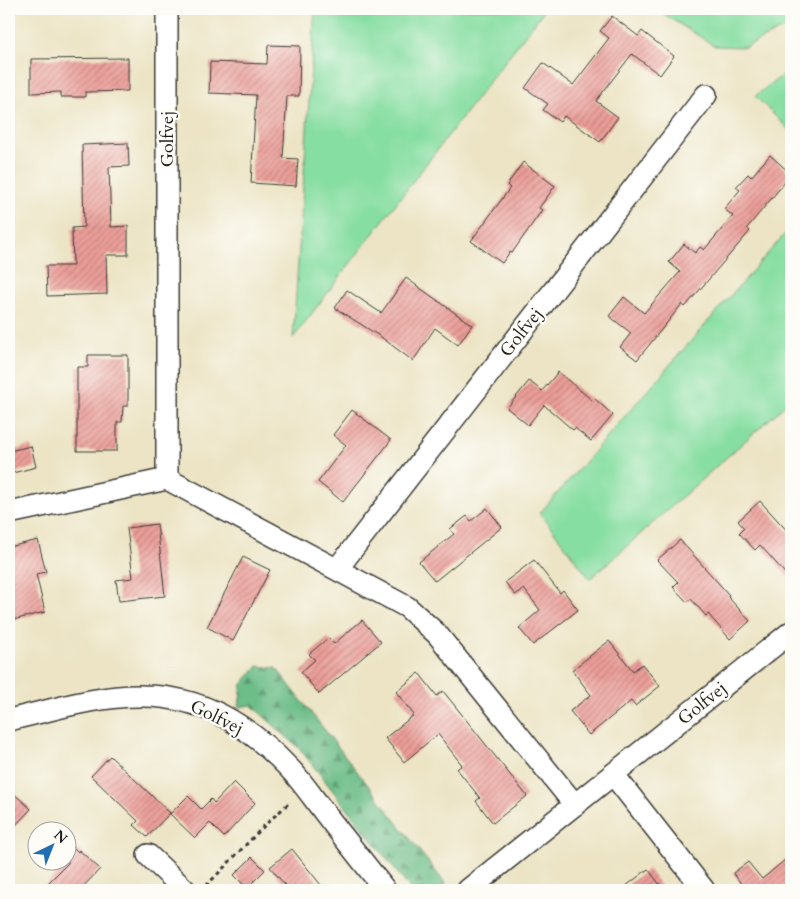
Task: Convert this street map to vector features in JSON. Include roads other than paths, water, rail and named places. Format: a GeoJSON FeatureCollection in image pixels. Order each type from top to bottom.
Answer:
{"type":"FeatureCollection","features":[{"type":"Feature","properties":{"kind":"street","name":"Golfvej"},"geometry":{"type":"LineString","coordinates":[[166,478],[167,9]]}},
{"type":"Feature","properties":{"kind":"street","name":"Golfvej"},"geometry":{"type":"LineString","coordinates":[[336,569],[706,95]]}},
{"type":"Feature","properties":{"kind":"street"},"geometry":{"type":"LineString","coordinates":[[9,513],[166,478],[407,607],[437,634],[575,805]]}},
{"type":"Feature","properties":{"kind":"street","name":"Golfvej"},"geometry":{"type":"LineString","coordinates":[[468,890],[791,632]]}},
{"type":"Feature","properties":{"kind":"street","name":"Golfvej"},"geometry":{"type":"LineString","coordinates":[[9,720],[103,698],[143,696],[177,699],[233,720],[261,741],[290,769],[385,890]]}},
{"type":"Feature","properties":{"kind":"street"},"geometry":{"type":"LineString","coordinates":[[613,774],[704,890]]}},
{"type":"Feature","properties":{"kind":"street"},"geometry":{"type":"LineString","coordinates":[[148,855],[185,890]]}}]}
